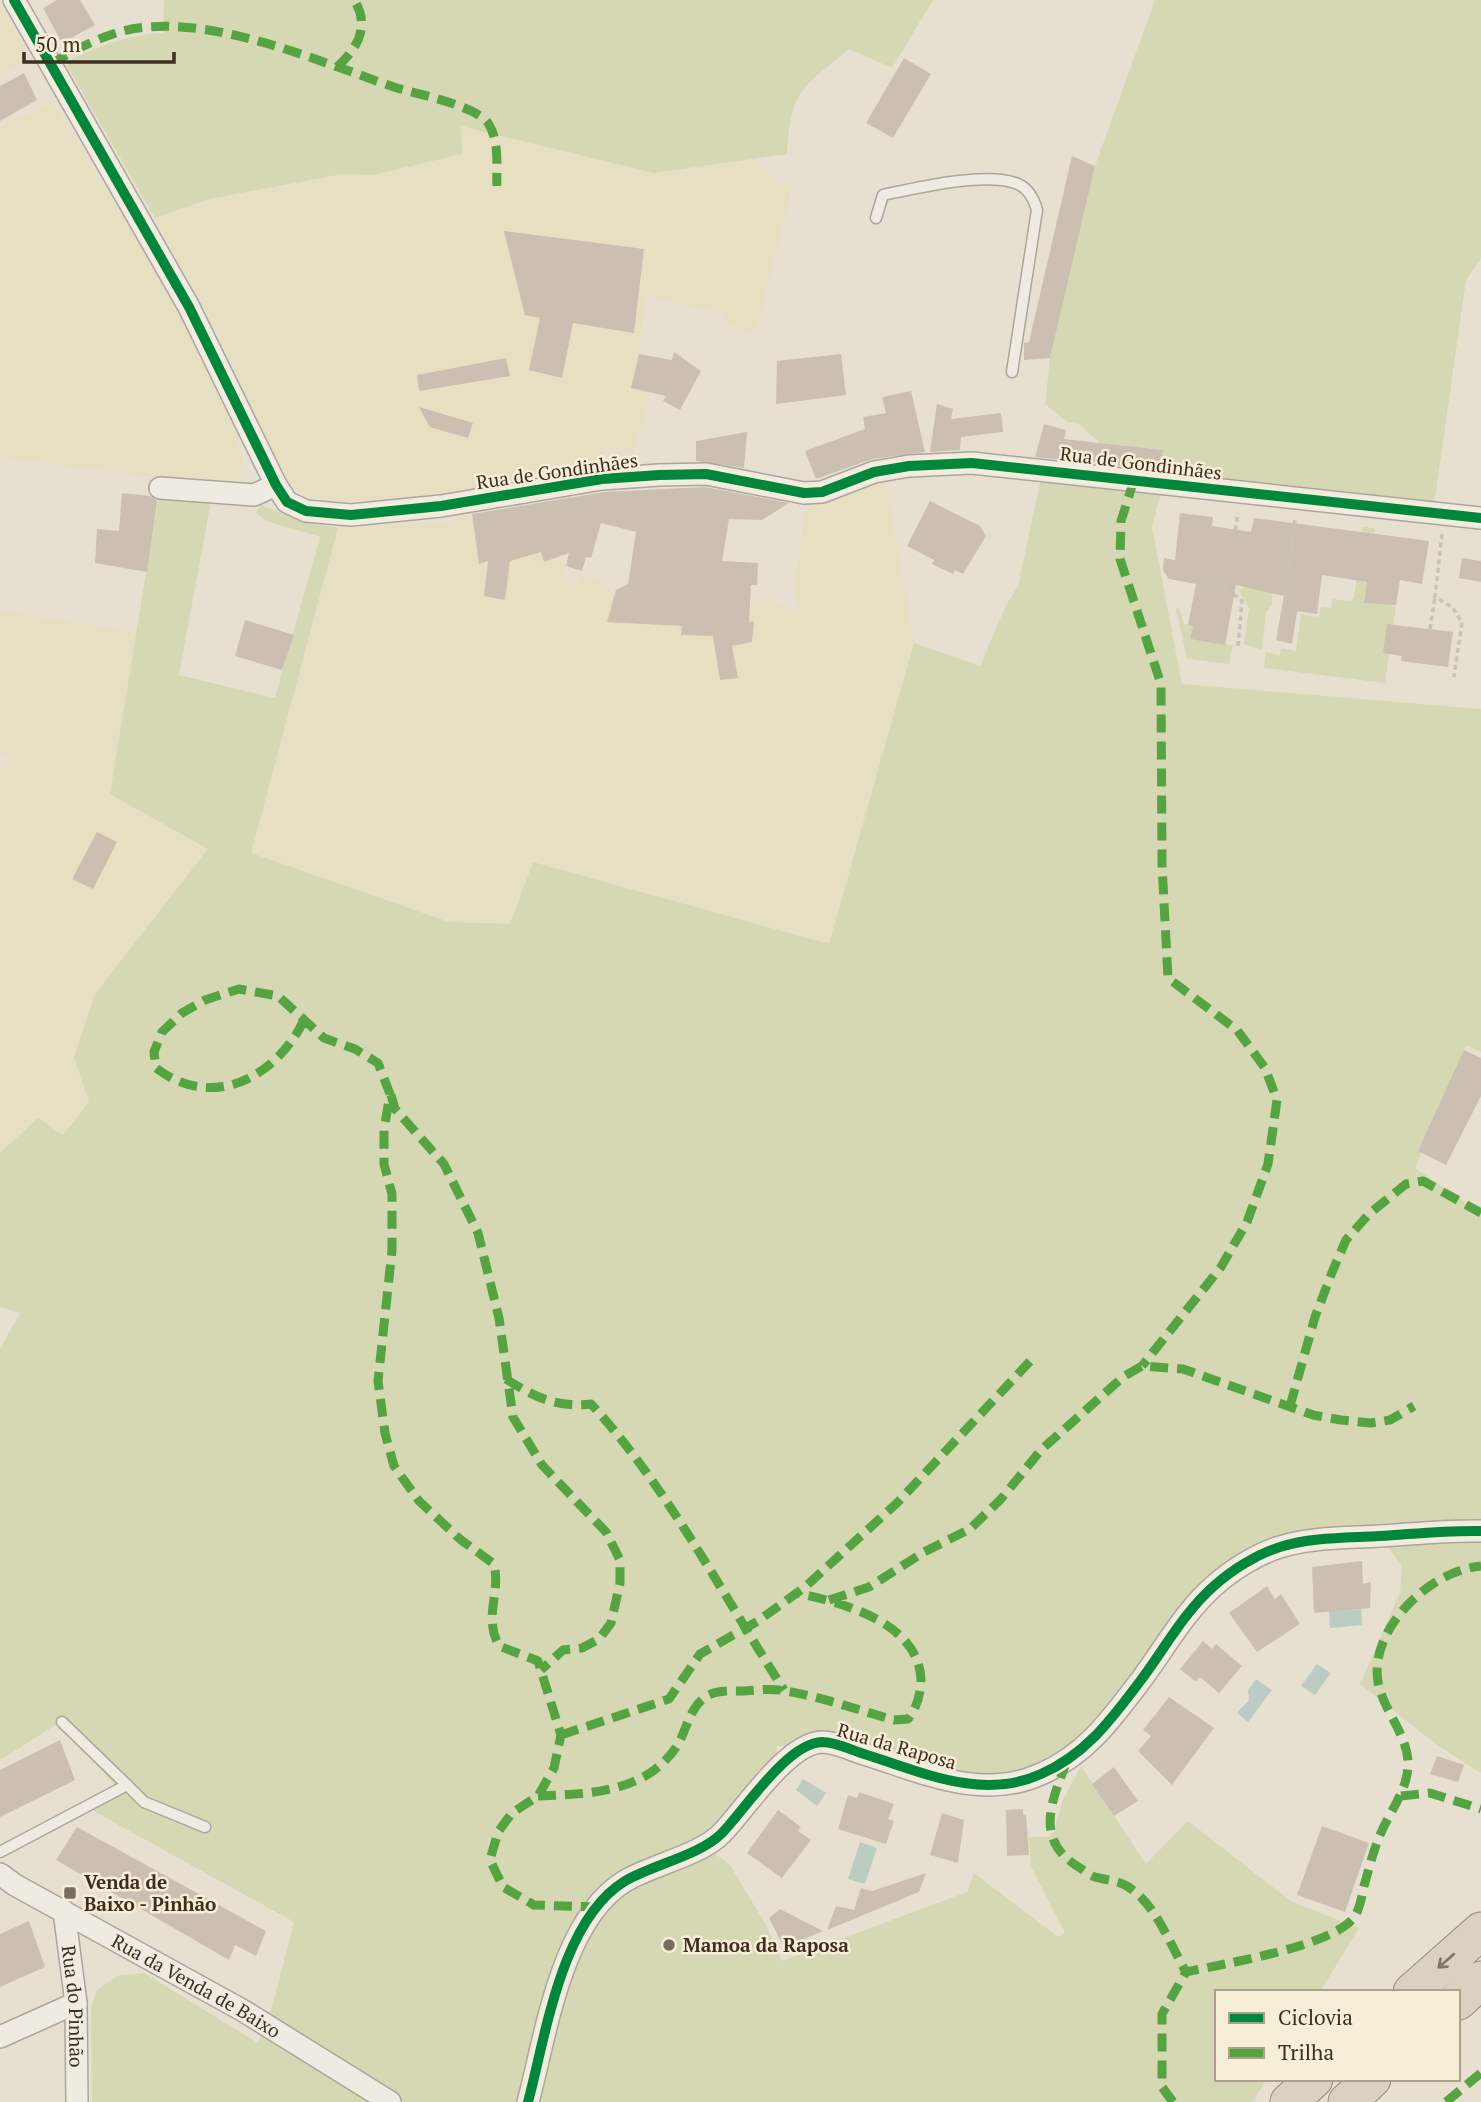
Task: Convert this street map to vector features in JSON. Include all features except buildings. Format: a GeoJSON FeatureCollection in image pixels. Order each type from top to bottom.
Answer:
{"type":"FeatureCollection","features":[{"type":"Feature","properties":{"kind":"highway"},"geometry":{"type":"LineString","coordinates":[[1414,1990],[1481,1931]]}},
{"type":"Feature","properties":{"kind":"highway"},"geometry":{"type":"LineString","coordinates":[[1460,1999],[1481,1980]]}},
{"type":"Feature","properties":{"kind":"highway"},"geometry":{"type":"LineString","coordinates":[[1289,2102],[1312,2081]]}},
{"type":"Feature","properties":{"kind":"highway"},"geometry":{"type":"LineString","coordinates":[[1346,2102],[1370,2081]]}},
{"type":"Feature","properties":{"kind":"street","name":"Rua de Gondinhães"},"geometry":{"type":"LineString","coordinates":[[14,0],[189,307],[276,485],[287,502],[306,511],[351,515],[441,506],[602,479],[659,475],[706,474],[804,493],[822,492],[874,472],[909,466],[972,463],[1481,518]]}},
{"type":"Feature","properties":{"kind":"street"},"geometry":{"type":"LineString","coordinates":[[160,488],[254,495],[276,485]]}},
{"type":"Feature","properties":{"kind":"street","name":"Rua da Raposa"},"geometry":{"type":"LineString","coordinates":[[528,2102],[566,1962],[586,1921],[603,1899],[625,1881],[718,1838],[780,1767],[802,1748],[821,1742],[838,1745],[925,1775],[972,1786],[1011,1784],[1041,1775],[1090,1744],[1149,1670],[1189,1611],[1216,1584],[1246,1564],[1278,1547],[1313,1540],[1481,1531]]}},
{"type":"Feature","properties":{"kind":"street","name":"Rua da Venda de Baixo"},"geometry":{"type":"LineString","coordinates":[[0,1874],[15,1885],[242,2010],[390,2102]]}},
{"type":"Feature","properties":{"kind":"street","name":"Rua do Pinhão"},"geometry":{"type":"LineString","coordinates":[[64,1911],[76,2003],[77,2102]]}},
{"type":"Feature","properties":{"kind":"street"},"geometry":{"type":"LineString","coordinates":[[0,2036],[76,2003]]}},
{"type":"Feature","properties":{"kind":"lane"},"geometry":{"type":"LineString","coordinates":[[876,218],[883,195],[911,189],[993,180],[1020,185],[1027,191],[1037,210],[1012,372]]}},
{"type":"Feature","properties":{"kind":"lane"},"geometry":{"type":"LineString","coordinates":[[62,1721],[144,1802],[205,1828]]}},
{"type":"Feature","properties":{"kind":"lane"},"geometry":{"type":"LineString","coordinates":[[0,1852],[127,1784]]}},
{"type":"Feature","properties":{"kind":"path"},"geometry":{"type":"LineString","coordinates":[[1225,593],[1241,493]]}},
{"type":"Feature","properties":{"kind":"path"},"geometry":{"type":"LineString","coordinates":[[1283,618],[1298,499]]}},
{"type":"Feature","properties":{"kind":"path"},"geometry":{"type":"LineString","coordinates":[[1430,629],[1444,515]]}},
{"type":"Feature","properties":{"kind":"path"},"geometry":{"type":"LineString","coordinates":[[1199,589],[1234,594],[1242,601],[1238,646]]}},
{"type":"Feature","properties":{"kind":"path"},"geometry":{"type":"LineString","coordinates":[[1435,597],[1452,607],[1462,622],[1454,677]]}},
{"type":"Feature","properties":{"kind":"shaded area"},"geometry":{"type":"Polygon","coordinates":[[[0,4],[30,57],[0,74],[0,4]]]}},
{"type":"Feature","properties":{"kind":"shaded area"},"geometry":{"type":"Polygon","coordinates":[[[53,103],[197,344],[231,415],[242,458],[240,477],[223,486],[0,457],[0,127],[53,103]]]}},
{"type":"Feature","properties":{"kind":"shaded area"},"geometry":{"type":"Polygon","coordinates":[[[460,113],[718,121],[780,185],[793,185],[755,333],[725,324],[726,313],[645,296],[639,354],[632,387],[651,392],[633,453],[603,447],[598,472],[518,480],[419,499],[339,502],[304,495],[293,488],[277,465],[224,344],[155,218],[209,199],[342,174],[373,175],[461,154],[460,113]]]}},
{"type":"Feature","properties":{"kind":"shaded area"},"geometry":{"type":"Polygon","coordinates":[[[885,478],[914,643],[829,944],[534,862],[510,925],[449,922],[251,853],[338,528],[429,522],[437,525],[471,513],[480,564],[517,552],[519,558],[541,552],[545,561],[565,555],[561,581],[576,586],[580,575],[598,580],[615,594],[607,622],[682,626],[682,635],[700,636],[750,609],[751,601],[766,599],[795,612],[799,606],[794,597],[805,505],[885,478]]]}},
{"type":"Feature","properties":{"kind":"shaded area"},"geometry":{"type":"Polygon","coordinates":[[[0,611],[137,633],[110,793],[208,849],[95,994],[74,1057],[89,1102],[63,1136],[38,1119],[0,1153],[0,768],[6,770],[10,755],[0,754],[0,611]]]}},
{"type":"Feature","properties":{"kind":"shaded area"},"geometry":{"type":"Polygon","coordinates":[[[1361,1609],[1362,1625],[1330,1628],[1329,1611],[1361,1609]]]}},
{"type":"Feature","properties":{"kind":"shaded area"},"geometry":{"type":"Polygon","coordinates":[[[1317,1664],[1331,1673],[1315,1695],[1301,1686],[1317,1664]]]}},
{"type":"Feature","properties":{"kind":"shaded area"},"geometry":{"type":"Polygon","coordinates":[[[1256,1679],[1272,1690],[1248,1722],[1237,1713],[1249,1700],[1248,1690],[1256,1679]]]}},
{"type":"Feature","properties":{"kind":"shaded area"},"geometry":{"type":"Polygon","coordinates":[[[803,1779],[826,1793],[817,1806],[796,1790],[803,1779]]]}},
{"type":"Feature","properties":{"kind":"shaded area"},"geometry":{"type":"Polygon","coordinates":[[[860,1842],[877,1848],[865,1884],[848,1879],[860,1842]]]}},
{"type":"Feature","properties":{"kind":"green space"},"geometry":{"type":"Polygon","coordinates":[[[164,0],[933,0],[892,68],[849,49],[809,83],[796,103],[787,154],[654,173],[461,126],[462,154],[373,175],[342,174],[209,199],[155,218],[67,66],[70,60],[115,42],[163,33],[164,0]]]}},
{"type":"Feature","properties":{"kind":"green space"},"geometry":{"type":"Polygon","coordinates":[[[1155,0],[1481,0],[1481,258],[1466,280],[1434,505],[1160,472],[1163,450],[1100,443],[1079,424],[1067,422],[1045,404],[1050,358],[1095,166],[1155,0]]]}},
{"type":"Feature","properties":{"kind":"green space"},"geometry":{"type":"Polygon","coordinates":[[[1041,479],[1161,492],[1152,527],[1182,684],[1481,709],[1481,1052],[1466,1045],[1415,1168],[1481,1213],[1481,1773],[1437,1745],[1360,1684],[1400,1592],[1402,1566],[1381,1538],[1235,1564],[1090,1751],[1029,1787],[955,1788],[850,1745],[777,1746],[774,1766],[707,1848],[730,1865],[766,1925],[782,1961],[967,1892],[974,1873],[1058,1937],[1065,1933],[1031,1866],[1029,1837],[1047,1837],[1054,1832],[1062,1802],[1081,1766],[1146,1864],[1188,1821],[1292,1902],[1359,1928],[1321,1990],[1215,1990],[1215,2081],[1265,2081],[1253,2102],[92,2102],[91,2010],[96,1991],[117,1976],[144,1973],[258,2043],[272,2007],[294,1922],[88,1808],[115,1786],[59,1723],[0,1760],[0,1349],[20,1313],[0,1307],[0,1153],[38,1118],[63,1135],[89,1102],[74,1057],[95,994],[208,849],[110,794],[159,494],[211,501],[179,675],[275,698],[320,537],[266,521],[256,513],[261,505],[303,521],[338,528],[251,853],[449,922],[510,924],[533,862],[829,944],[914,643],[980,666],[1006,605],[1018,586],[1041,479]]]}},
{"type":"Feature","properties":{"kind":"green space"},"geometry":{"type":"Polygon","coordinates":[[[1363,527],[1375,528],[1364,600],[1396,606],[1385,683],[1264,668],[1266,652],[1280,655],[1281,648],[1296,651],[1301,614],[1319,617],[1321,606],[1331,608],[1332,599],[1349,601],[1354,598],[1363,527]]]}},
{"type":"Feature","properties":{"kind":"green space"},"geometry":{"type":"Polygon","coordinates":[[[1246,587],[1272,593],[1272,605],[1266,612],[1262,650],[1244,644],[1249,608],[1239,591],[1246,587]]]}},
{"type":"Feature","properties":{"kind":"green space"},"geometry":{"type":"Polygon","coordinates":[[[1179,608],[1184,624],[1193,626],[1190,639],[1233,645],[1229,664],[1187,659],[1176,609],[1179,608]]]}},
{"type":"Feature","properties":{"kind":"marked path"},"geometry":{"type":"LineString","coordinates":[[337,67],[356,45],[359,36],[361,19],[354,0]]}},
{"type":"Feature","properties":{"kind":"marked path"},"geometry":{"type":"LineString","coordinates":[[51,64],[110,35],[151,27],[186,27],[258,41],[458,106],[481,117],[488,123],[494,138],[497,186]]}},
{"type":"Feature","properties":{"kind":"marked path"},"geometry":{"type":"LineString","coordinates":[[1134,480],[1121,521],[1120,559],[1161,684],[1162,865],[1168,978],[1237,1030],[1265,1068],[1277,1100],[1268,1164],[1247,1222],[1221,1267],[1142,1366]]}},
{"type":"Feature","properties":{"kind":"marked path"},"geometry":{"type":"LineString","coordinates":[[304,1020],[277,1058],[260,1072],[241,1082],[220,1087],[199,1087],[177,1081],[156,1068],[154,1052],[162,1032],[182,1013],[205,1000],[239,989],[278,996],[324,1038],[355,1049],[378,1063],[390,1094],[384,1130],[384,1164],[392,1194],[392,1250],[378,1381],[385,1433],[394,1466],[419,1501],[461,1540],[494,1564],[494,1635],[499,1646],[538,1661],[561,1735],[554,1768],[538,1796],[512,1813],[498,1832],[490,1860],[503,1887],[534,1905],[597,1907]]}},
{"type":"Feature","properties":{"kind":"marked path"},"geometry":{"type":"LineString","coordinates":[[391,1095],[395,1109],[444,1164],[478,1233],[499,1318],[513,1417],[542,1465],[606,1532],[620,1560],[620,1583],[611,1623],[599,1639],[582,1648],[563,1650],[541,1670]]}},
{"type":"Feature","properties":{"kind":"marked path"},"geometry":{"type":"LineString","coordinates":[[1290,1406],[1315,1317],[1333,1270],[1346,1240],[1369,1214],[1406,1184],[1423,1181],[1481,1213]]}},
{"type":"Feature","properties":{"kind":"marked path"},"geometry":{"type":"LineString","coordinates":[[561,1735],[669,1699],[700,1654],[758,1621],[805,1587],[897,1503],[1035,1356]]}},
{"type":"Feature","properties":{"kind":"marked path"},"geometry":{"type":"LineString","coordinates":[[829,1600],[869,1587],[924,1552],[970,1529],[1001,1499],[1041,1450],[1123,1377],[1142,1366],[1183,1369],[1313,1415],[1341,1420],[1371,1423],[1390,1420],[1414,1406]]}},
{"type":"Feature","properties":{"kind":"marked path"},"geometry":{"type":"LineString","coordinates":[[506,1379],[546,1400],[567,1404],[591,1404],[669,1506],[784,1690]]}},
{"type":"Feature","properties":{"kind":"marked path"},"geometry":{"type":"LineString","coordinates":[[1173,2102],[1162,2087],[1162,2014],[1186,1972],[1303,1945],[1344,1927],[1355,1916],[1375,1847],[1401,1794],[1408,1767],[1405,1745],[1378,1682],[1378,1662],[1383,1642],[1407,1605],[1424,1590],[1443,1578],[1481,1566]]}},
{"type":"Feature","properties":{"kind":"marked path"},"geometry":{"type":"LineString","coordinates":[[538,1796],[596,1792],[633,1782],[649,1773],[664,1762],[677,1746],[696,1706],[715,1693],[781,1690],[894,1720],[908,1719],[918,1700],[921,1679],[917,1659],[907,1643],[893,1629],[875,1618],[797,1593]]}},
{"type":"Feature","properties":{"kind":"marked path"},"geometry":{"type":"LineString","coordinates":[[1067,1761],[1052,1804],[1050,1818],[1055,1844],[1064,1855],[1088,1873],[1125,1885],[1143,1899],[1157,1918],[1186,1972]]}},
{"type":"Feature","properties":{"kind":"marked path"},"geometry":{"type":"LineString","coordinates":[[1401,1796],[1430,1793],[1481,1809]]}},
{"type":"Feature","properties":{"kind":"marked path"},"geometry":{"type":"LineString","coordinates":[[1446,2102],[1481,2073]]}},
{"type":"Feature","properties":{"kind":"cycle path"},"geometry":{"type":"LineString","coordinates":[[14,0],[189,307],[276,485],[287,502],[306,511],[351,515],[441,506],[602,479],[659,475],[706,474],[804,493],[822,492],[874,472],[909,466],[972,463],[1481,518]]}},
{"type":"Feature","properties":{"kind":"cycle path"},"geometry":{"type":"LineString","coordinates":[[528,2102],[559,1981],[585,1923],[603,1899],[625,1881],[689,1854],[712,1841],[781,1765],[809,1745],[827,1742],[952,1781],[997,1785],[1019,1782],[1057,1766],[1097,1734],[1120,1708],[1194,1607],[1222,1579],[1254,1558],[1280,1547],[1317,1540],[1481,1531]]}},
{"type":"Feature","properties":{"kind":"place","name":"Venda de Baixo - Pinhão"},"geometry":{"type":"Point","coordinates":[70,1893]}},
{"type":"Feature","properties":{"kind":"place","name":"Mamoa da Raposa"},"geometry":{"type":"Point","coordinates":[669,1945]}}]}
